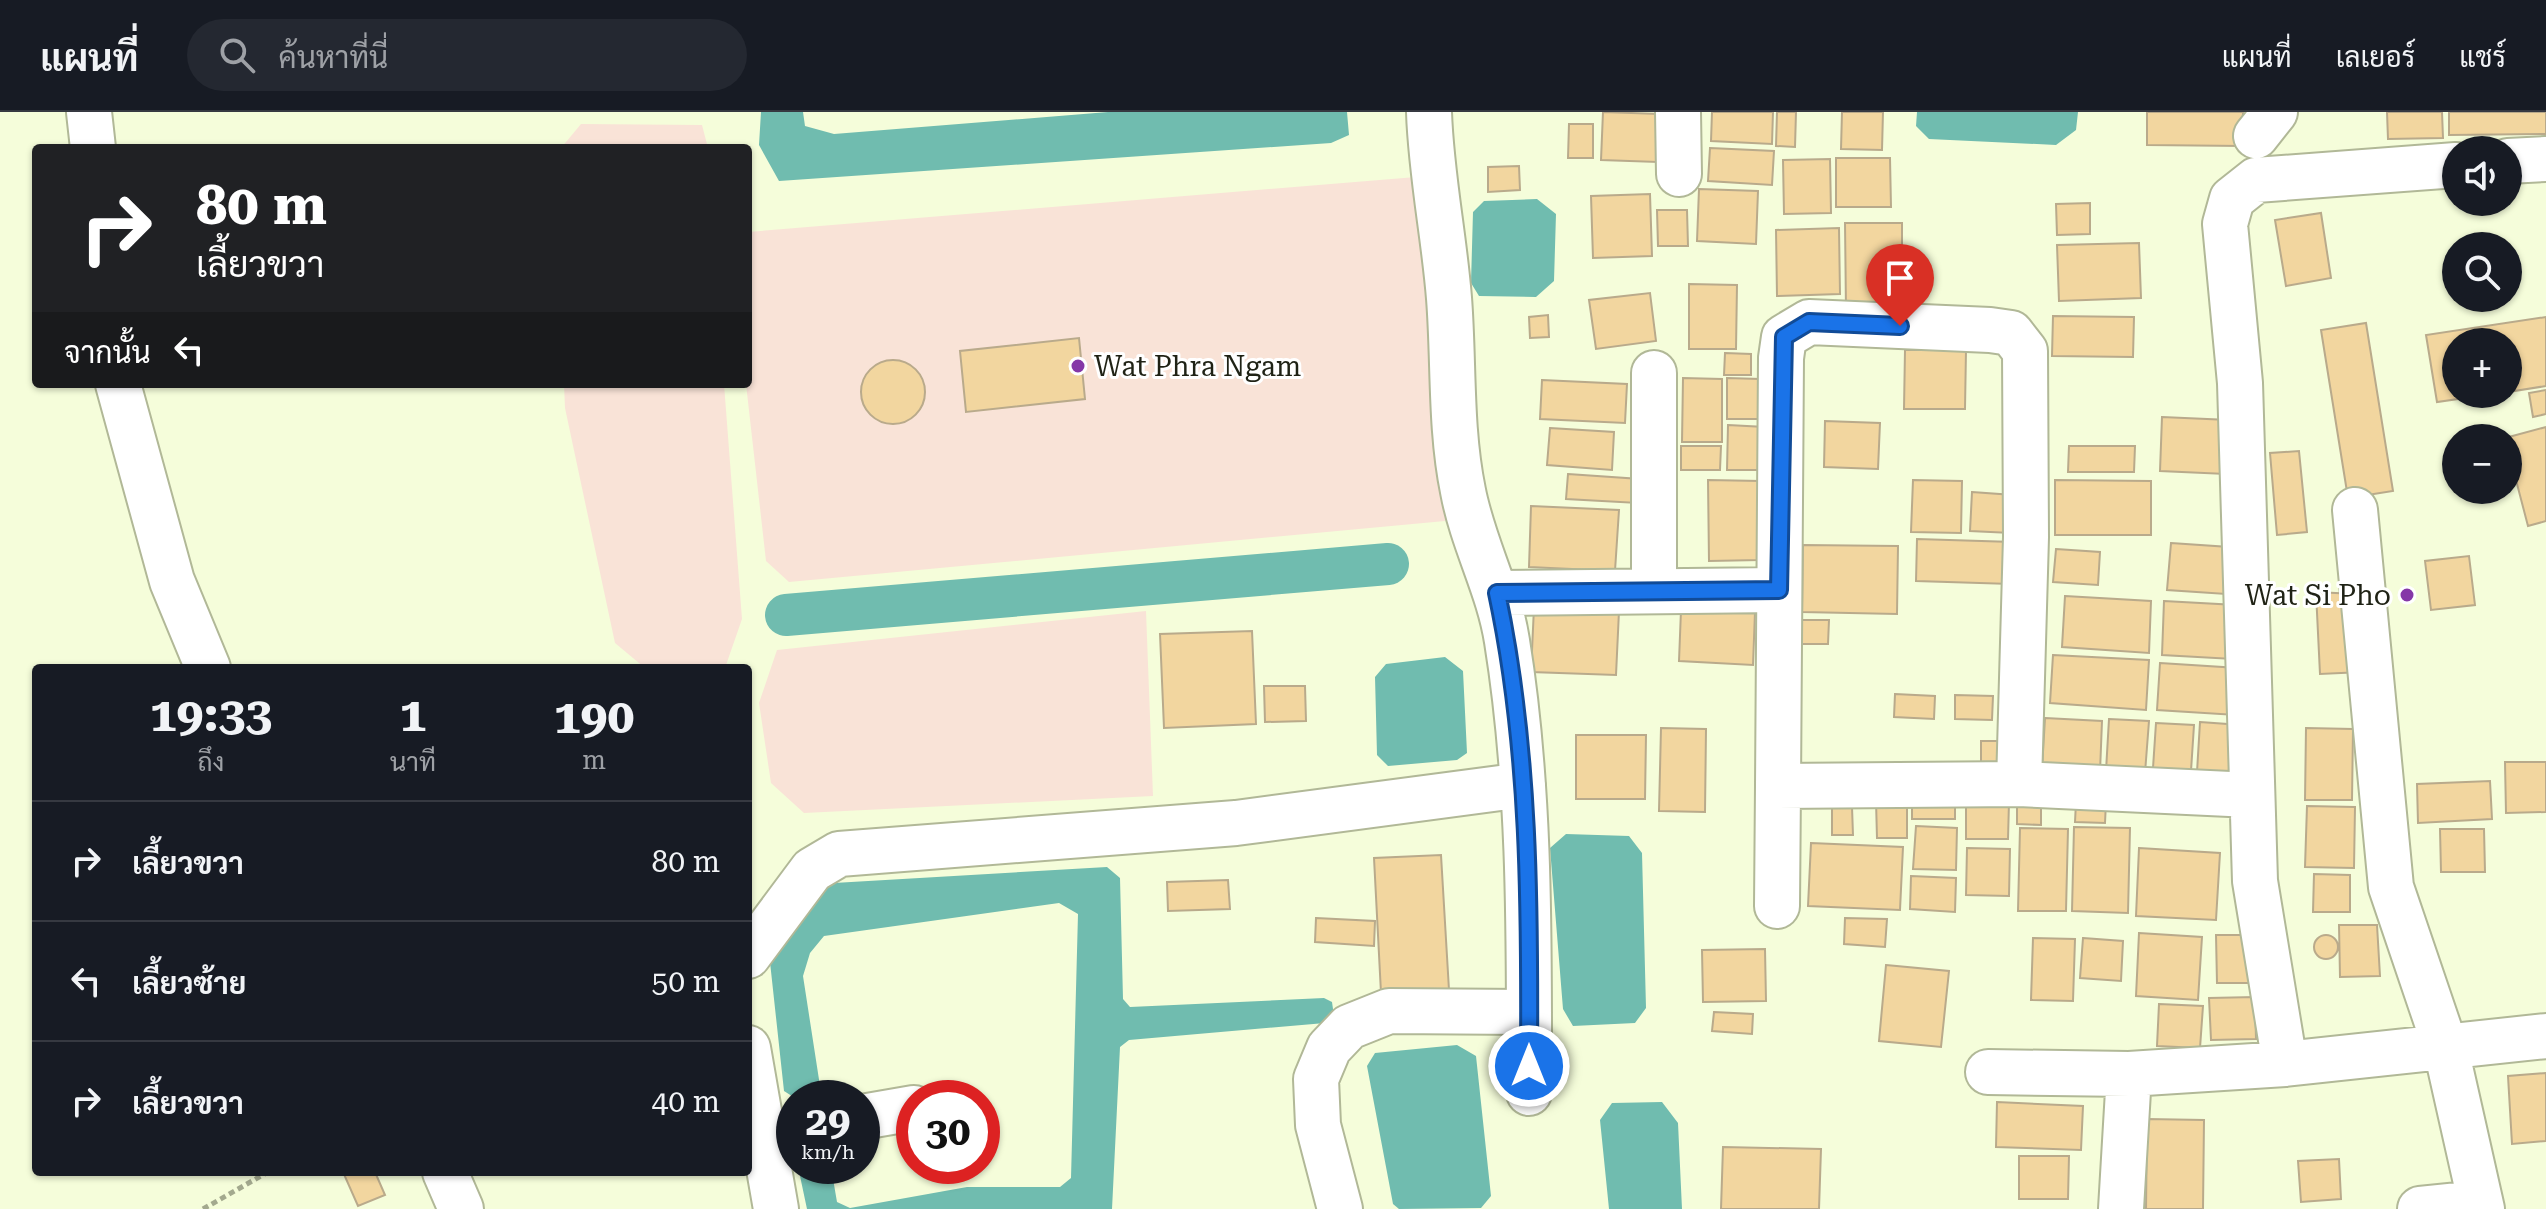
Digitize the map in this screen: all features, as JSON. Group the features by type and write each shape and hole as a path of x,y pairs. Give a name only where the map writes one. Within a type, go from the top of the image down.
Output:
{"street":[{"path":"89,112 93,144"},
{"path":"1429,112 1430,164 1449,297 1462,489 1481,563 1497,593 1507,640 1523,785 1529,905 1529,1093"},
{"path":"1678,112 1679,174"},
{"path":"2522,160 2546,159"},
{"path":"2285,1064 2255,881 2240,383 2225,224 2232,199 2256,180 2442,166"},
{"path":"1777,906 1784,337 1809,322 2011,333 2025,351 2026,537 2019,784"},
{"path":"1654,373 1654,591"},
{"path":"119,388 172,581 206,664"},
{"path":"2355,510 2391,887 2446,1049 2480,1206 2420,1209"},
{"path":"1497,593 1779,590"},
{"path":"1778,786 2019,784 2251,795"},
{"path":"752,951 812,870 839,854 1236,823 1523,785"},
{"path":"1340,1209 1318,1125 1316,1079 1329,1048 1349,1027 1389,1011 1529,1012"},
{"path":"1988,1072 2129,1074 2285,1064 2546,1036"},
{"path":"752,1059 776,1123"},
{"path":"2121,1209 2129,1074"},
{"path":"447,1176 461,1209"},
{"path":"776,1209 777,1184"}],"path":[{"path":"203,1209 261,1176"}],"shaded area":[{"path":"581,124 702,125 707,144 564,144"},
{"path":"1416,177 1448,358 1445,521 789,582 766,561 746,388 752,388 752,232"},
{"path":"564,388 724,388 742,619 726,664 640,664 615,643 565,408"},
{"path":"1146,611 1153,796 804,813 771,783 759,703 777,650"}],"water":[{"path":"761,112 803,112 805,126 834,134 1108,112 1347,112 1349,135 1331,143 779,181 759,145"},
{"path":"1917,112 2078,112 2076,130 2056,145 1929,139 1916,126"},
{"path":"1537,199 1556,214 1554,281 1536,297 1479,296 1471,283 1473,212 1484,201"},
{"path":"1445,657 1463,671 1467,753 1457,760 1388,766 1377,755 1375,677 1386,664"},
{"path":"1566,834 1629,836 1642,853 1646,1008 1635,1023 1573,1026 1563,1009 1550,848"},
{"path":"1107,867 1120,878 1123,999 1130,1007 1324,998 1332,1002 1334,1016 1325,1023 1129,1040 1120,1047 1112,1209 807,1209 802,1184 834,1184 837,1202 850,1208 967,1187 1060,1187 1071,1178 1078,914 1059,903 824,936 810,953 803,976 819,1080 783,1080 770,962 813,894 834,883"},
{"path":"1457,1045 1476,1056 1491,1196 1481,1208 1399,1209 1393,1204 1367,1066 1375,1053"},
{"path":"1662,1102 1678,1123 1682,1209 1609,1209 1600,1120 1612,1103"}],"building":[{"path":"1603,112 1660,114 1658,162 1601,160"},
{"path":"1712,112 1773,112 1772,144 1711,141"},
{"path":"1777,112 1796,112 1795,147 1776,146"},
{"path":"1842,112 1883,112 1882,150 1841,149"},
{"path":"2147,112 2243,112 2242,146 2147,145"},
{"path":"2387,112 2442,112 2442,138 2388,139"},
{"path":"2449,112 2546,112 2546,134 2449,135"},
{"path":"1569,124 1593,124 1593,158 1568,158"},
{"path":"1710,148 1774,151 1772,185 1708,181"},
{"path":"1836,158 1890,158 1891,207 1836,207"},
{"path":"1830,159 1831,213 1784,214 1783,160"},
{"path":"1519,166 1520,190 1488,192 1488,167"},
{"path":"1699,189 1758,191 1756,244 1697,241"},
{"path":"1650,194 1652,256 1593,258 1591,196"},
{"path":"2090,203 2090,234 2057,235 2056,204"},
{"path":"1657,210 1687,210 1688,246 1658,246"},
{"path":"2321,213 2331,278 2286,286 2275,220"},
{"path":"1845,223 1902,223 1902,310 1846,310"},
{"path":"1839,228 1840,294 1777,296 1776,230"},
{"path":"2139,243 2141,298 2059,301 2057,245"},
{"path":"1689,284 1737,285 1736,349 1689,349"},
{"path":"1650,293 1656,341 1596,349 1589,300"},
{"path":"1548,315 1549,337 1530,338 1529,317"},
{"path":"2053,316 2134,317 2133,357 2052,356"},
{"path":"2546,317 2546,386 2522,390 2522,328 2473,328"},
{"path":"2366,323 2393,491 2348,498 2321,330"},
{"path":"2442,333 2442,401 2437,402 2426,335"},
{"path":"1079,338 1085,399 966,412 960,351"},
{"path":"1905,350 1966,350 1965,409 1904,409"},
{"path":"1725,353 1751,354 1751,375 1724,375"},
{"path":"893,360 911,366 919,374 925,392 919,410 911,418 893,424 875,418 867,410 861,392 867,374 875,366"},
{"path":"1683,378 1722,379 1722,442 1682,442"},
{"path":"1727,378 1760,379 1760,419 1727,419"},
{"path":"1542,380 1627,384 1625,423 1540,419"},
{"path":"2546,390 2546,414 2533,417 2529,393"},
{"path":"2162,417 2229,420 2226,474 2160,471"},
{"path":"1825,421 1880,423 1878,469 1824,467"},
{"path":"1728,425 1765,427 1764,470 1727,470"},
{"path":"2546,427 2546,521 2528,526 2522,503 2522,433"},
{"path":"1550,428 1614,432 1612,470 1547,465"},
{"path":"1681,446 1721,446 1720,470 1681,470"},
{"path":"2069,446 2135,446 2134,472 2068,472"},
{"path":"2299,451 2307,532 2277,535 2270,453"},
{"path":"1568,474 1640,479 1638,503 1566,499"},
{"path":"1708,480 1760,481 1760,560 1709,561"},
{"path":"1913,480 1962,481 1961,533 1911,532"},
{"path":"2055,480 2151,481 2151,535 2055,535"},
{"path":"1972,492 2013,495 2011,533 1970,531"},
{"path":"1531,506 1619,510 1615,571 1529,567"},
{"path":"1917,539 2013,542 2011,584 1916,581"},
{"path":"2171,543 2229,547 2226,594 2167,590"},
{"path":"1803,545 1898,546 1897,614 1802,612"},
{"path":"2056,549 2100,552 2098,585 2053,582"},
{"path":"2469,556 2475,605 2431,610 2425,561"},
{"path":"2316,592 2355,594 2362,672 2320,674"},
{"path":"2065,596 2151,601 2149,653 2062,647"},
{"path":"2164,601 2236,605 2233,659 2162,655"},
{"path":"1534,607 1619,611 1616,675 1531,672"},
{"path":"1681,610 1755,612 1753,665 1679,661"},
{"path":"1800,620 1829,620 1828,644 1800,644"},
{"path":"1252,631 1256,724 1164,728 1160,634"},
{"path":"2053,655 2149,660 2146,710 2050,703"},
{"path":"2160,663 2238,668 2236,715 2157,710"},
{"path":"1264,686 1305,686 1306,721 1265,722"},
{"path":"1895,694 1935,696 1934,719 1894,717"},
{"path":"1955,695 1993,696 1992,720 1955,719"},
{"path":"2045,718 2102,721 2100,772 2042,769"},
{"path":"2109,719 2149,721 2145,773 2106,771"},
{"path":"2200,722 2241,725 2237,775 2197,772"},
{"path":"2156,723 2194,725 2191,771 2153,768"},
{"path":"1661,728 1706,729 1705,812 1659,811"},
{"path":"2306,728 2353,729 2352,800 2305,800"},
{"path":"1576,735 1646,735 1645,799 1576,799"},
{"path":"1981,741 2007,741 2007,766 1981,766"},
{"path":"2505,762 2546,762 2546,812 2506,813"},
{"path":"2490,781 2492,819 2418,823 2417,784"},
{"path":"1955,794 1955,819 1912,819 1912,795"},
{"path":"1876,801 1907,801 1907,838 1877,838"},
{"path":"1966,802 2009,802 2008,839 1966,839"},
{"path":"2076,802 2106,802 2105,823 2075,822"},
{"path":"2017,804 2041,805 2041,825 2017,824"},
{"path":"2307,806 2355,807 2354,868 2305,867"},
{"path":"1832,807 1852,807 1853,835 1832,835"},
{"path":"1916,826 1957,828 1956,870 1913,869"},
{"path":"2074,827 2130,828 2128,913 2072,911"},
{"path":"2020,828 2068,829 2066,911 2018,911"},
{"path":"2440,829 2484,829 2485,872 2441,872"},
{"path":"1811,843 1903,847 1900,910 1808,906"},
{"path":"1967,848 2010,849 2009,896 1966,895"},
{"path":"2139,848 2220,853 2216,920 2136,916"},
{"path":"1441,855 1449,990 1381,993 1374,858"},
{"path":"2314,874 2350,875 2350,912 2313,912"},
{"path":"1911,876 1956,878 1955,912 1910,909"},
{"path":"1228,880 1230,909 1168,911 1167,882"},
{"path":"1316,918 1375,921 1374,946 1315,942"},
{"path":"1845,918 1887,919 1885,947 1844,944"},
{"path":"2339,925 2377,925 2380,976 2340,977"},
{"path":"2139,933 2202,937 2198,1000 2136,996"},
{"path":"2216,935 2254,935 2254,983 2217,983"},
{"path":"2326,935 2334,939 2338,947 2334,955 2326,959 2318,955 2314,947 2318,939"},
{"path":"2033,938 2075,939 2073,1001 2031,1000"},
{"path":"2083,938 2123,941 2121,981 2080,978"},
{"path":"1765,949 1766,1001 1703,1002 1702,950"},
{"path":"1886,965 1949,971 1941,1047 1879,1041"},
{"path":"2255,997 2256,1039 2211,1040 2209,998"},
{"path":"2159,1004 2203,1006 2200,1048 2157,1046"},
{"path":"1714,1012 1753,1014 1752,1034 1712,1031"},
{"path":"2546,1073 2546,1141 2512,1144 2508,1076"},
{"path":"1997,1102 2083,1106 2081,1150 1996,1147"},
{"path":"2147,1119 2204,1120 2203,1209 2146,1209"},
{"path":"1723,1147 1821,1149 1819,1209 1721,1209"},
{"path":"2019,1156 2069,1156 2068,1199 2019,1199"},
{"path":"2339,1159 2341,1199 2301,1202 2298,1161"},
{"path":"345,1176 377,1176 385,1195 358,1206"}],"waterway":[{"path":"786,615 1388,564"}],"place":[{"name":"Wat Phra Ngam","path":"1078,366"},
{"name":"Wat Si Pho","path":"2407,595"}],"route":[{"path":"1529,1066 1529,905 1523,785 1507,640 1497,593 1779,590 1781,358 1784,337 1809,322 1900,326"}]}
